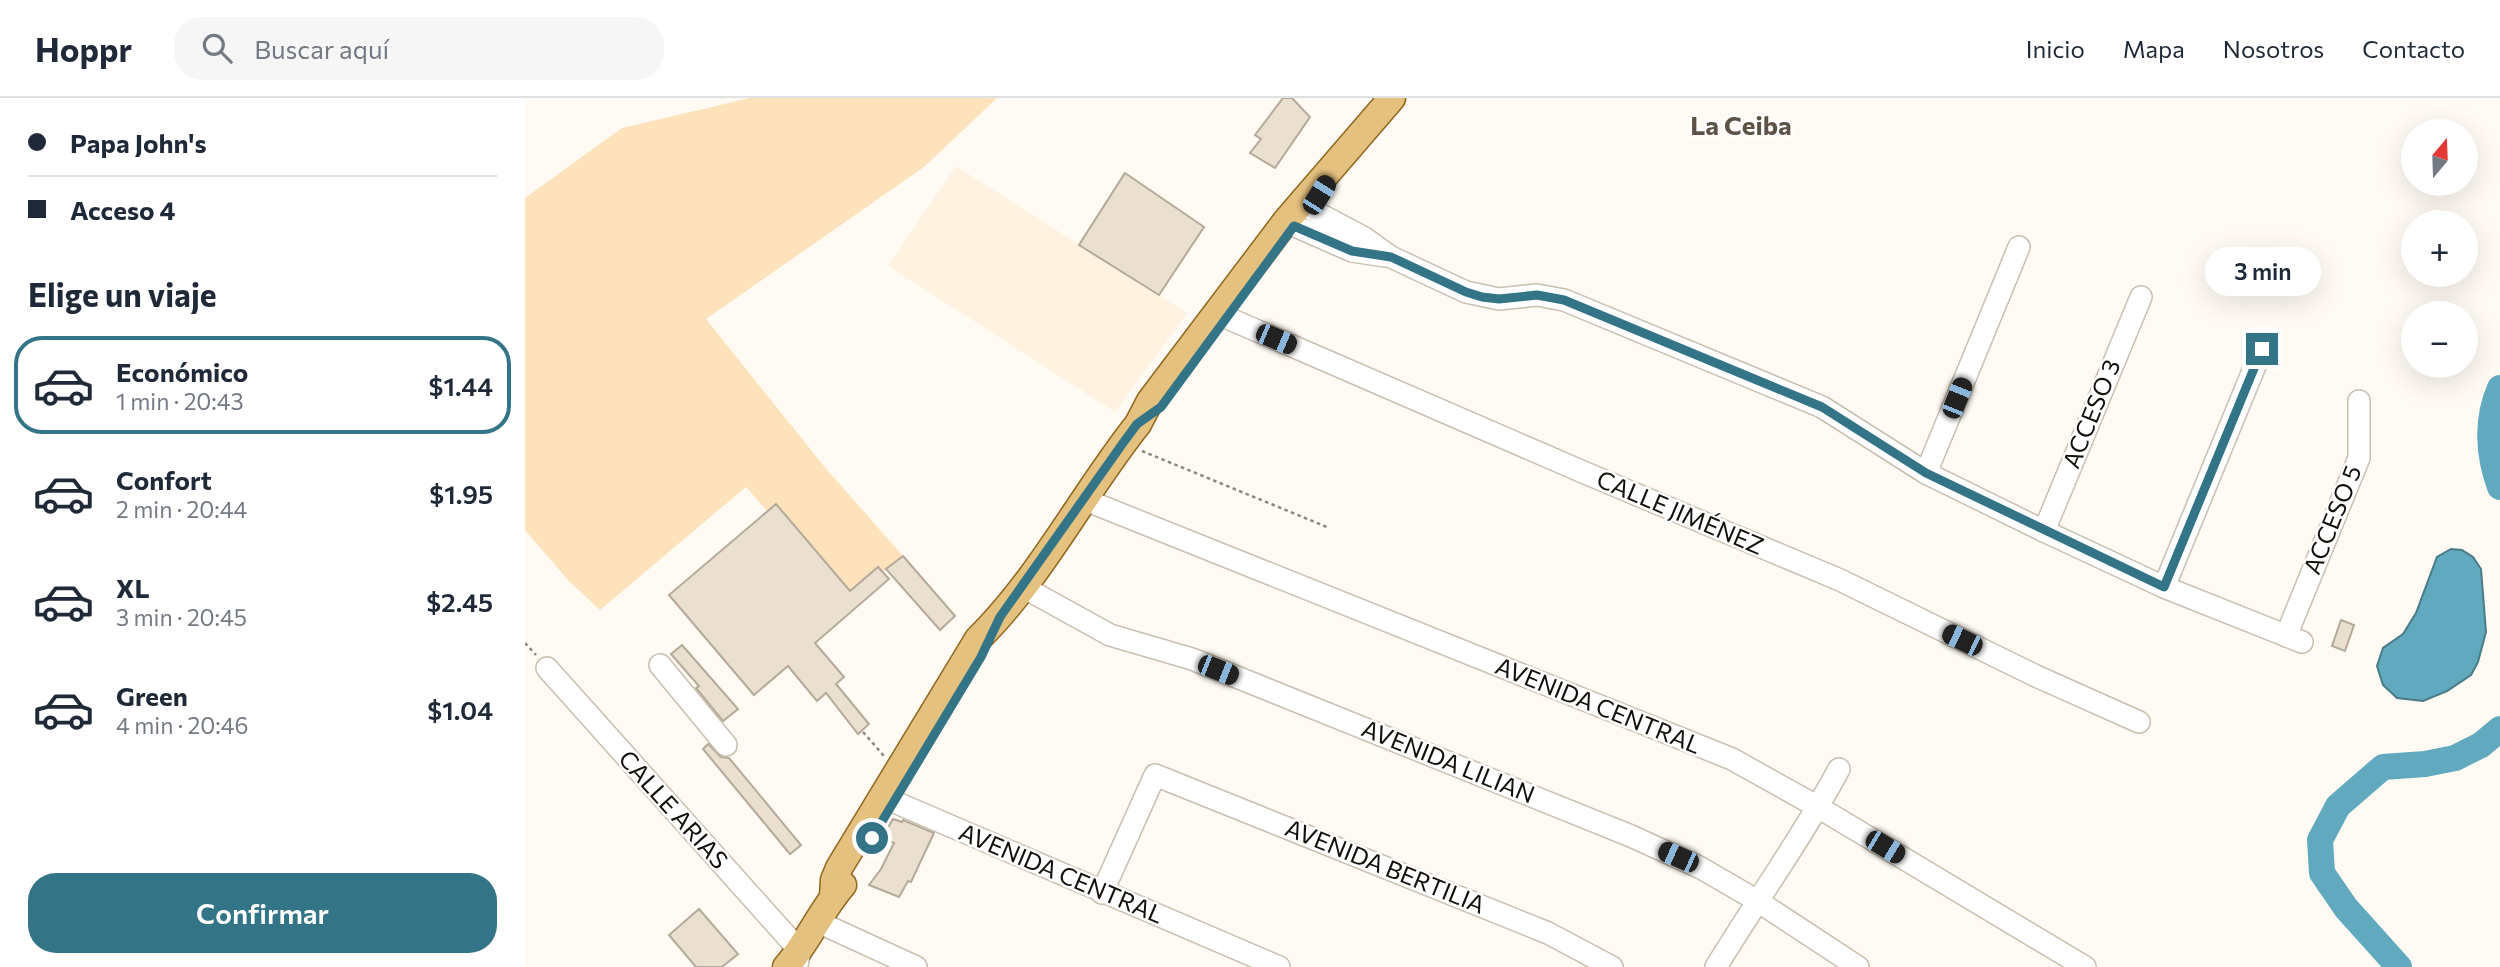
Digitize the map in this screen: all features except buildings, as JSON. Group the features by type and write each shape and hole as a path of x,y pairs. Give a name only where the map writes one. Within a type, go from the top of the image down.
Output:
{"main road":[{"path":"794,962 833,897 850,877 888,799 981,657 1000,617 1130,433 1161,407 1286,221 1392,98"},
{"path":"1221,315 1301,217 1343,157"}],"street":[{"path":"1301,217 1352,251 1391,257 1482,297 1499,299 1537,295 1564,300 1822,407 1926,473 2164,587 2262,349"},
{"path":"1926,473 2018,247"},
{"name":"ACCESO 3","path":"2045,531 2141,296"},
{"name":"CALLE JIMÉNEZ","path":"1221,315 1840,580 2036,676 2139,722"},
{"name":"ACCESO 5","path":"2164,587 2294,639 2359,458 2359,401"},
{"name":"AVENIDA CENTRAL","path":"1083,499 1732,759 1818,807 2085,967"},
{"name":"AVENIDA LILIAN","path":"1023,587 1110,635 1192,659 1631,836 1701,867 1858,967"},
{"path":"660,665 726,745"},
{"name":"CALLE ARIAS","path":"547,668 794,962"},
{"path":"1716,967 1756,900 1818,807 1839,769"},
{"name":"AVENIDA BERTILIA","path":"1102,892 1154,775 1548,933 1605,965"},
{"name":"AVENIDA CENTRAL","path":"888,799 1279,967"},
{"path":"818,922 916,967"}],"path":[{"path":"1130,433 1327,527"},
{"path":"863,732 885,757"}],"shaded area":[{"path":"750,98 997,98 924,167 706,319 823,465 903,556 883,572 878,567 843,598 746,487 600,610 568,580 525,530 525,198 622,128"},
{"path":"956,166 1187,313 1115,412 888,266"}],"water":[{"path":"2451,549 2462,550 2473,557 2481,569 2486,632 2478,662 2471,675 2447,691 2423,701 2397,698 2383,685 2377,666 2383,648 2403,634 2416,613 2437,557"}],"waterway":[{"path":"2500,388 2492,412 2490,437 2500,487"},
{"path":"2399,967 2346,908 2322,873 2320,840 2338,806 2383,767 2425,764 2455,758 2481,745 2500,729"}],"district":[{"name":"La Ceiba","path":"1741,126"}],"route":[{"path":"872,838 981,657 1000,617 1137,424 1161,407 1294,226 1352,251 1391,257 1482,297 1499,299 1537,295 1564,300 1822,407 1926,473 2164,587 2262,349"}]}
